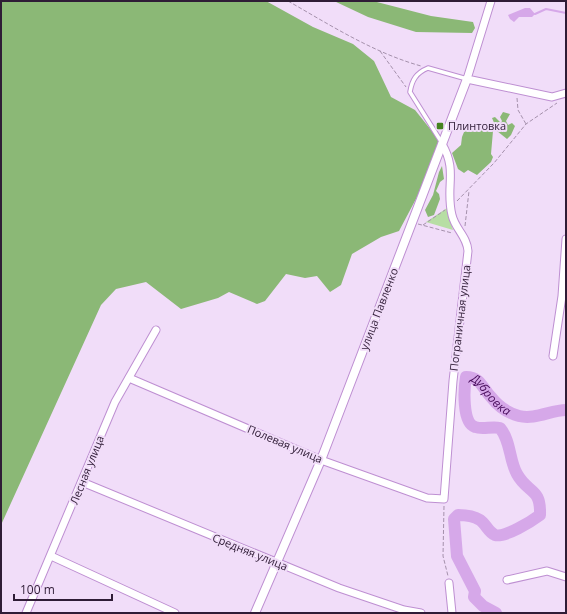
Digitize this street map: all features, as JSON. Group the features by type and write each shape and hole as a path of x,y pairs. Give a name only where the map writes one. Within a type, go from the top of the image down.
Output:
{"street":[{"name":"улица Павленко","path":"254,613 277,564 321,460 467,79 491,1"},
{"path":"467,79 552,97 565,93"},
{"name":"Пограничная улица","path":"442,144 449,156 451,165 449,190 450,207 456,228 464,237 468,251 453,381 444,499"},
{"path":"553,356 562,296 566,239"},
{"name":"Лесная улица","path":"26,613 115,402 156,330"},
{"name":"Полевая улица","path":"129,378 321,460 427,498 444,499"},
{"name":"Средняя улица","path":"82,482 277,564 339,588 404,610 421,613"},
{"path":"51,556 175,613"},
{"path":"507,580 547,571 566,577"},
{"path":"449,583 452,613"}],"lane":[{"path":"442,144 410,92 414,78 420,71 428,68 467,79"}],"path":[{"path":"288,1 379,50 402,60 428,68"},
{"path":"379,50 410,92"},
{"path":"517,89 518,110 526,124"},
{"path":"423,225 450,207 469,190 526,124 560,101 565,93"},
{"path":"412,222 464,237 469,190"},
{"path":"444,499 443,556 449,583"}],"green space":[{"path":"1,1 266,1 313,27 353,44 374,61 391,97 415,110 435,135 440,145 417,197 399,231 381,237 352,254 341,285 330,292 317,276 305,278 286,274 265,301 257,304 229,292 218,298 181,309 146,282 116,289 101,305 1,525"},
{"path":"334,1 373,1 431,16 473,22 475,28 472,33 416,32 368,17"},
{"path":"503,112 510,114 506,121 508,125 512,123 515,126 511,135 507,139 497,131 493,131 491,154 493,157 491,162 477,175 468,170 464,173 458,169 452,153 461,145 462,137 468,122 481,126 483,123 493,128 495,125 492,118 495,117 501,123 502,121 500,117"},
{"path":"442,166 444,179 440,182 436,191 439,194 440,199 434,215 428,217 425,210 433,195"},
{"path":"447,208 453,230 426,222"}],"shaded area":[{"path":"525,8 530,8 535,14 532,17 519,17 514,22 510,19 508,15"}],"waterway":[{"path":"535,14 546,9 566,13"},
{"name":"Дубровка","path":"496,613 483,606 474,597 475,591 457,556 454,519 458,515 475,518 480,520 493,534 499,535 518,528 540,515 540,506 536,495 525,485 514,469 504,433 500,428 475,427 468,419 465,405 466,377 471,377 478,381 497,403 515,415 531,417 566,410"}],"place":[{"name":"Плинтовка","path":"440,126"}]}
